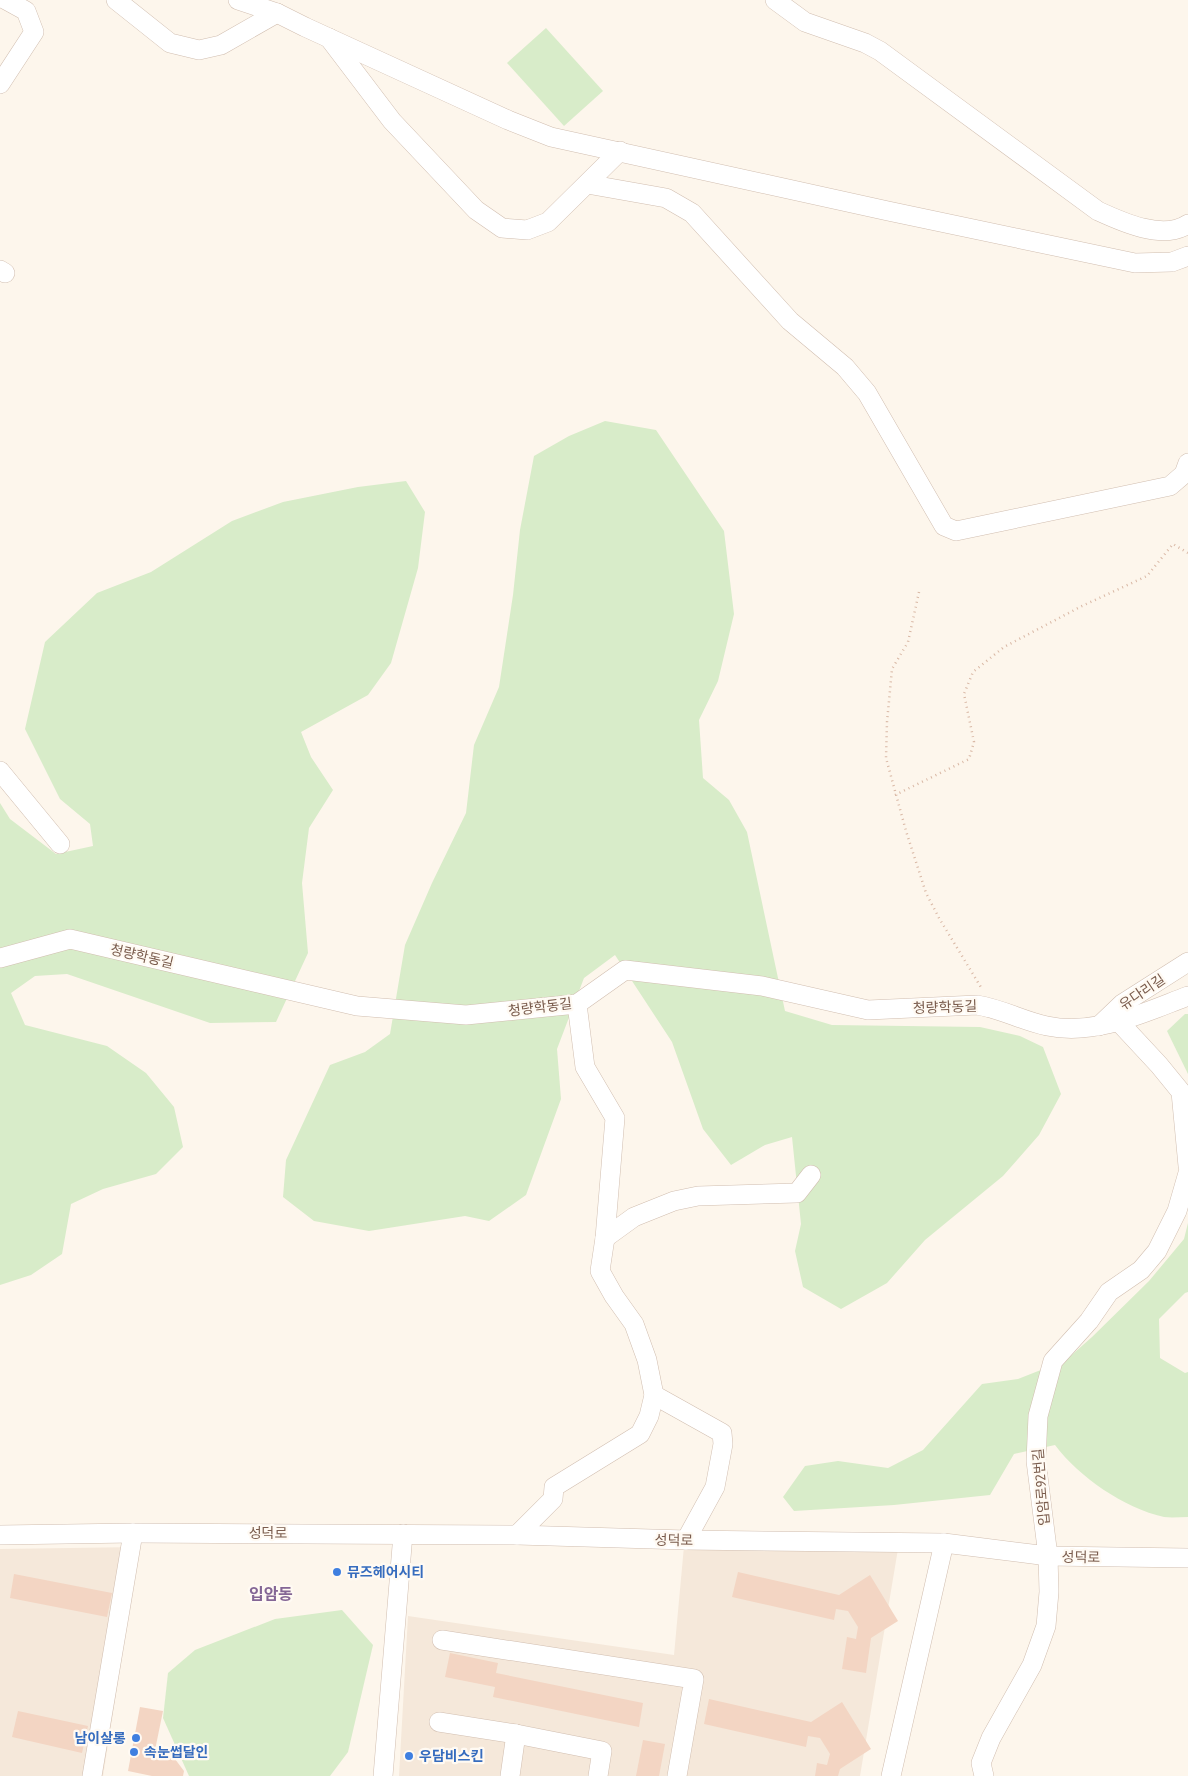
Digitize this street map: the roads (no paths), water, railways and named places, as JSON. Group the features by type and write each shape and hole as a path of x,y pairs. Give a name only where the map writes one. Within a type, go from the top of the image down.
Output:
{"street":[{"path":"0,84 34,32 26,11 6,0"},
{"path":"116,0 170,43 199,50 221,45 277,13"},
{"path":"238,0 277,13 508,120 551,136 888,211 1135,263 1172,262 1188,256"},
{"path":"775,0 805,22 865,43 880,51 1098,211 1118,220 1147,229 1175,230 1188,224"},
{"path":"328,37 392,122 476,210 502,228 527,230 548,222 620,151"},
{"path":"587,184 666,198 692,214 790,321 844,366 867,393 944,526 956,531 1170,486 1184,474 1188,463"},
{"path":"0,771 60,844"},
{"name":"청량학동길","path":"0,958 70,939 357,1006 466,1015 577,1004 625,970 762,986 868,1010 978,1005 991,1007 1019,1019 1049,1026 1073,1028 1119,1022 1188,996"},
{"name":"유다리길","path":"1099,1026 1122,1004 1188,962"},
{"path":"516,1535 553,1499 554,1487 640,1434 649,1416 654,1395 648,1360 634,1324 614,1296 600,1270 606,1238 615,1118 585,1067 577,1004"},
{"path":"1119,1022 1181,1092 1188,1166"},
{"name":"입암로92번길","path":"984,1776 981,1763 991,1738 1032,1665 1046,1626 1049,1592 1048,1556 1036,1461 1038,1416 1053,1361 1088,1322 1109,1292 1141,1270 1157,1251 1178,1211 1188,1173"},
{"path":"606,1238 634,1217 674,1201 698,1196 797,1193 811,1175"},
{"path":"654,1395 722,1434 723,1444 715,1487 686,1540"},
{"path":"92,1776 133,1533"},
{"name":"성덕로","path":"0,1535 133,1533 404,1534 944,1543 1048,1556 1188,1558"},
{"path":"383,1776 404,1534"},
{"path":"892,1776 944,1543"},
{"path":"442,1640 694,1679 677,1776"},
{"path":"439,1722 516,1734 602,1751 598,1776"},
{"path":"510,1776 516,1734"}],"place":[{"name":"뮤즈헤어시티","path":"337,1572"},
{"name":"남이살롱","path":"136,1738"},
{"name":"속눈썹달인","path":"134,1752"},
{"name":"우담비스킨","path":"409,1756"}],"district":[{"name":"입암동","path":"271,1594"}]}
